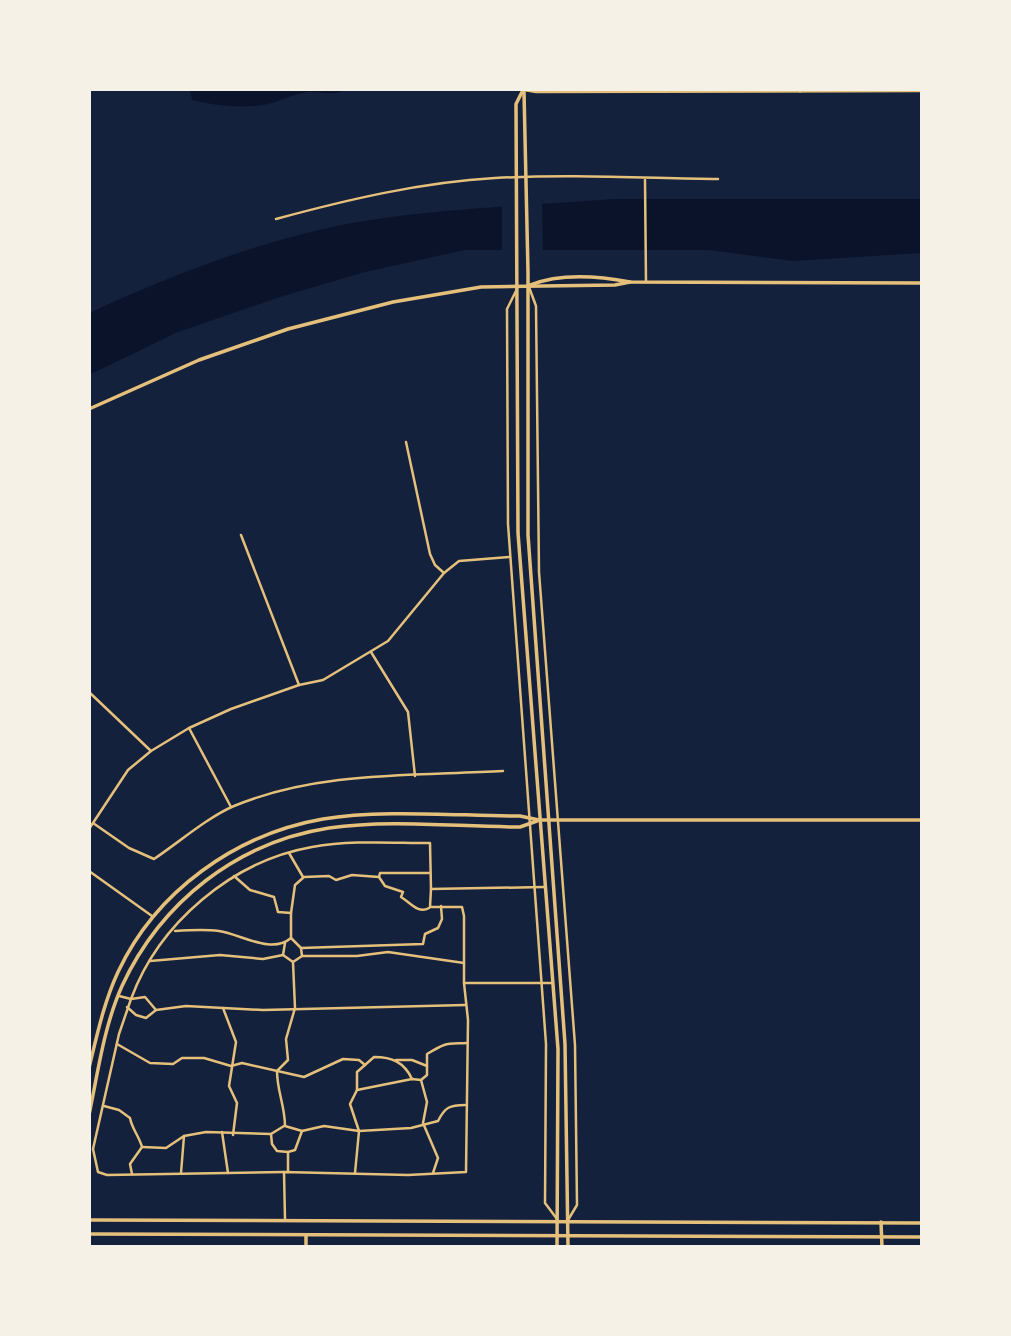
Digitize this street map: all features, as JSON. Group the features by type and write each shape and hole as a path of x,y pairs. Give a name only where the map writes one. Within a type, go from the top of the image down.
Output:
{"street":[{"path":"522,90 922,91"},
{"path":"522,90 516,104 518,533 558,1049 557,1247"},
{"path":"522,90 527,177 528,535 565,1044 568,1247"},
{"path":"276,219 316,208 444,183 527,177 718,179"},
{"path":"645,179 646,282"},
{"path":"528,285 544,279 592,277 631,282 922,283"},
{"path":"89,410 198,360 288,329 393,302 481,287 615,285 631,282"},
{"path":"528,285 536,306 538,572 575,1045 577,1205 568,1220"},
{"path":"518,286 507,309 509,557 548,1095 545,1202 557,1220"},
{"path":"406,442 430,554 435,565 444,573"},
{"path":"241,535 299,685"},
{"path":"89,829 128,771 151,751 189,728 231,709 299,685 323,680 371,652 388,640 444,573 459,561 509,557"},
{"path":"371,652 408,712 415,776"},
{"path":"89,692 151,751"},
{"path":"189,728 231,807"},
{"path":"93,823 129,848 153,859 231,807 276,791 334,780 503,772"},
{"path":"89,1068 104,1009 117,974 133,945 154,918 176,892 214,862 249,841 294,825 349,816 539,820 922,820"},
{"path":"89,1115 105,1039 118,996 144,945 184,898 216,872 262,847 319,830 352,826 520,827 539,820"},
{"path":"379,877 385,886 403,892 401,897 421,910 440,906 462,907 467,1043 466,1172 107,1175 98,1172 93,1149 127,1007 149,961 172,930 195,906 234,876 289,853 354,841 430,843 430,907"},
{"path":"289,853 303,877"},
{"path":"89,871 154,918"},
{"path":"379,877 380,873 401,871 430,873"},
{"path":"302,956 301,948 291,937 295,885 303,877 329,876 336,880 352,875 379,877"},
{"path":"234,876 250,890 274,897 278,912 291,913"},
{"path":"431,889 544,887"},
{"path":"301,948 424,944 425,934 438,928 442,919 440,906"},
{"path":"172,930 221,931 249,941 274,945 285,943"},
{"path":"282,955 285,943 291,937"},
{"path":"293,962 302,956 357,956 387,952 464,963"},
{"path":"149,961 220,955 263,958 282,955 293,962"},
{"path":"276,1071 288,1060 286,1039 295,1008 293,962"},
{"path":"464,983 552,983"},
{"path":"118,996 131,999 145,997 156,1010"},
{"path":"127,1007 136,1015 146,1018 156,1010 186,1006 295,1008 465,1005"},
{"path":"223,1008 236,1042 229,1086 237,1103 233,1135"},
{"path":"357,1090 412,1079 421,1080 427,1075 427,1054 451,1041 467,1043"},
{"path":"117,1044 150,1063 173,1064 182,1058 204,1058 231,1066 242,1063 304,1077 343,1059 359,1060 365,1065"},
{"path":"355,1172 359,1131 349,1104 357,1090 357,1072 374,1057 412,1060 427,1066"},
{"path":"396,1060 408,1070 412,1079"},
{"path":"276,1071 277,1089 285,1111 285,1126"},
{"path":"421,1080 427,1102 423,1122 439,1158 432,1173"},
{"path":"142,1147 166,1148 184,1136 222,1132 233,1135 271,1134 285,1126 302,1131 324,1126 359,1131 411,1128 423,1122 438,1121 444,1109 452,1105 466,1105"},
{"path":"104,1106 130,1118 142,1147"},
{"path":"271,1134 277,1151 288,1152 295,1150 302,1131"},
{"path":"222,1132 228,1173"},
{"path":"181,1173 184,1136"},
{"path":"132,1174 130,1164 142,1147"},
{"path":"285,1220 288,1152"},
{"path":"89,1220 922,1223"},
{"path":"881,1222 881,1247"},
{"path":"89,1234 922,1237"},
{"path":"306,1234 306,1247"}],"water":[{"path":"346,89 333,93 304,93 259,106 240,107 192,100 190,90"},
{"path":"612,199 922,199 922,253 793,261 708,250 465,250 365,272 280,297 178,332 89,375 89,313 183,273 247,250 313,231 379,219 445,211"}],"pier":[{"path":"542,201 543,255 502,255 502,204"}]}
